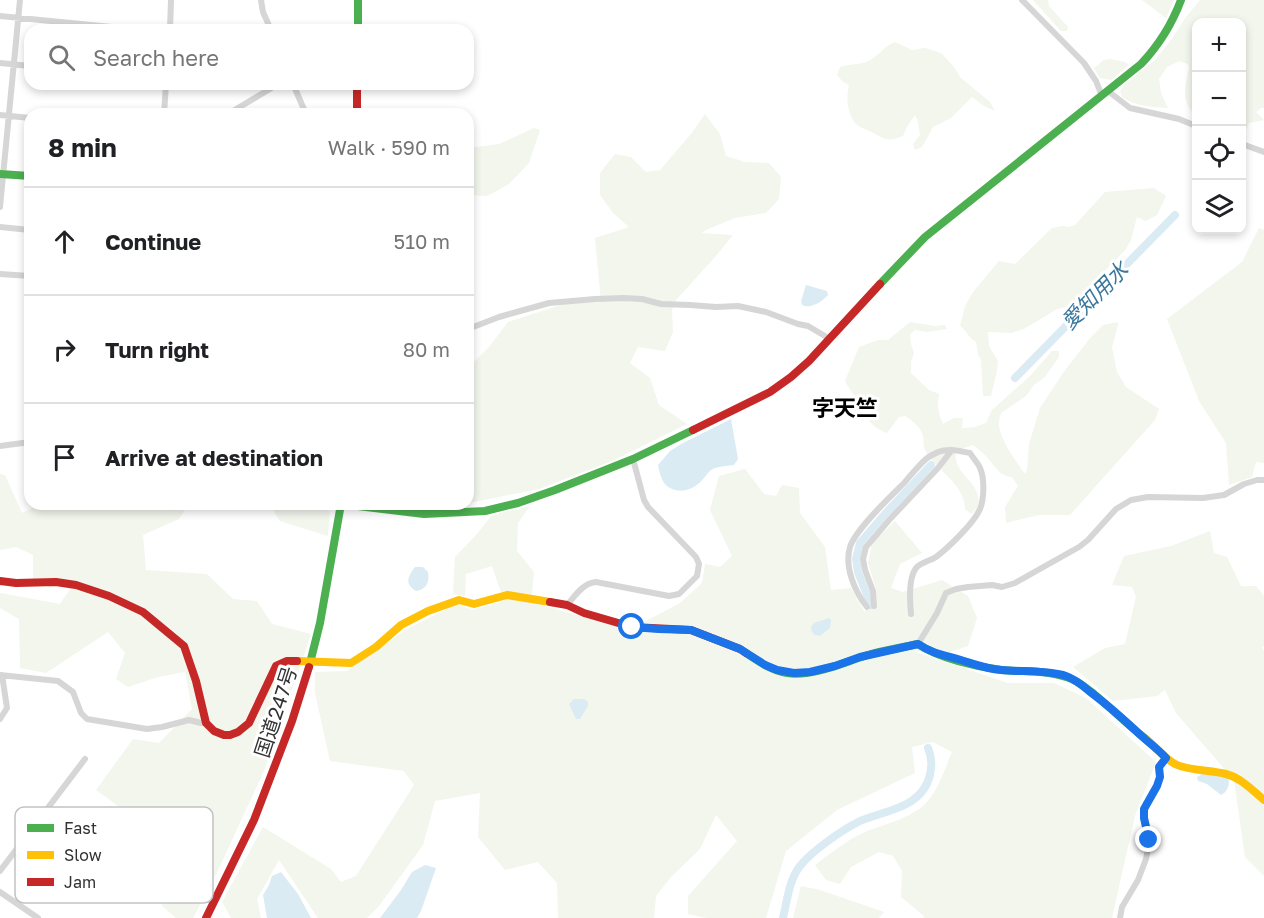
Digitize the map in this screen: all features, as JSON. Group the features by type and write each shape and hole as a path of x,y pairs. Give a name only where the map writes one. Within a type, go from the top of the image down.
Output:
{"main road":[{"path":"358,0 358,24"},
{"path":"391,510 424,514 454,513 485,510 518,503 633,459 770,392 809,361 926,237 1105,93 1154,50 1173,22 1181,0"},
{"path":"357,90 357,108"},
{"path":"2,174 24,176"},
{"name":"国道247号","path":"206,918 254,820 277,764 301,694 320,623 340,510"},
{"path":"0,581 56,582 76,585 109,596 143,612 184,646 206,723 214,731 224,735 231,735 244,729 276,666 287,661 351,663 376,647 401,625 428,611 459,600 474,604 507,595 567,605 584,613 632,627 691,630 740,649 765,665 786,673 810,672 860,657 918,644 939,656 958,659 978,666 1065,676 1077,681 1115,711 1166,758 1177,765 1211,770 1240,780 1264,800"}],"street":[{"path":"0,207 20,0"},
{"path":"170,24 171,0"},
{"path":"261,0 269,24"},
{"path":"1022,0 1084,63 1105,93 1130,108 1192,124"},
{"path":"0,16 80,24"},
{"path":"0,63 24,65"},
{"path":"164,108 166,90"},
{"path":"238,108 268,90"},
{"path":"296,90 303,108"},
{"path":"0,115 24,117"},
{"path":"1246,145 1264,152"},
{"path":"0,227 24,229"},
{"path":"0,274 24,276"},
{"path":"474,327 549,303 624,298 642,299 661,304 716,308 738,306 766,312 808,326 830,339"},
{"path":"0,446 24,443"},
{"path":"911,614 910,593 916,569 923,562 934,558 946,549 980,510 983,485 980,468 970,453 953,449 927,458 879,509 853,540 850,549 848,559 850,574 861,599 871,607 873,591 863,559 866,547 953,449"},
{"path":"567,605 590,582 669,596 680,594 697,576 699,564 696,557 644,500 633,459"},
{"path":"918,644 946,593 968,587 992,585 1002,587 1015,583 1079,547 1116,509 1131,500 1148,497 1203,498 1224,495 1244,483 1264,480"},
{"path":"0,719 7,708 1,675 58,681 73,692 81,713 87,719 147,729 162,728 189,720 206,723"},
{"path":"1120,918 1122,907 1138,880 1146,859 1149,842 1144,809 1157,786 1160,777 1159,767 1166,758"},
{"path":"49,807 85,759"},
{"path":"0,871 15,851"},
{"path":"0,892 15,902"},
{"path":"16,903 38,918"}],"shaded area":[{"path":"1033,0 1048,0 1049,6 1068,27 1067,31 1061,31"},
{"path":"1142,0 1174,0 1166,18"},
{"path":"1200,0 1264,0 1264,108 1256,112 1264,120 1249,123 1246,130 1246,18 1192,18 1192,112 1185,94 1188,64 1179,61 1167,67 1159,79 1161,93 1168,108 1138,104 1122,97 1120,91 1125,84 1154,61"},
{"path":"895,42 912,50 925,48 941,53 961,78 990,102 995,111 972,97 951,118 933,127 922,147 915,150 913,144 920,135 915,115 903,136 894,139 884,138 858,126 852,119 849,109 847,99 849,85 837,75 840,67 866,62"},
{"path":"1110,59 1129,65 1111,80 1100,78 1094,68 1104,60"},
{"path":"705,114 720,134 726,156 745,162 769,163 781,177 779,199 766,213 735,218 701,233 733,235 676,300 672,310 673,332 665,351 638,347 630,363 650,378 659,405 687,424 612,461 539,489 474,502 474,362 508,322 570,302 601,302 595,238 629,227 613,213 600,195 600,173 615,154 631,157 646,172 660,170"},
{"path":"534,128 540,130 529,163 509,184 487,196 474,195 474,147 499,144"},
{"path":"1154,188 1166,196 1157,215 1146,221 1137,217 1131,240 1126,249 1071,306 1057,309 1024,329 1011,333 988,332 989,346 998,361 991,396 983,396 981,360 976,342 960,326 965,306 973,292 999,261 1015,264 1052,228 1075,225 1105,192"},
{"path":"1259,228 1264,230 1264,463 1256,462 1252,477 1229,485 1226,443 1199,401 1167,319 1242,262"},
{"path":"806,285 827,291 828,295 816,304 802,305"},
{"path":"910,322 935,326 945,325 947,329 927,332 915,330 910,335 914,353 911,373 929,390 939,394 938,409 943,424 954,418 963,418 962,428 986,423 992,410 1030,376 1052,351 1059,351 1059,357 1045,377 1034,385 1026,396 1001,413 999,427 1003,440 1025,474 1029,444 1040,408 1063,373 1103,325 1118,322 1112,347 1117,372 1126,387 1159,409 1155,420 1070,515 1039,515 1006,523 1005,507 1018,486 1012,477 1000,472 973,445 957,450 958,466 978,494 977,507 971,514 965,509 961,493 956,486 928,455 924,448 922,433 917,425 905,416 899,417 887,433 876,427 869,420 845,381 859,347 878,340 888,340"},
{"path":"731,419 738,459 734,465 713,469 700,483 686,490 668,487 664,483 658,465 670,451"},
{"path":"745,469 764,494 776,496 782,485 799,488 800,513 825,547 831,590 851,588 864,611 877,607 876,589 868,563 872,543 895,521 922,553 900,564 891,588 903,592 942,580 968,596 977,618 968,646 944,654 913,651 1008,683 1054,683 1086,698 1156,762 1135,816 1112,918 923,918 924,916 901,897 902,871 893,856 879,852 851,867 840,884 826,880 815,865 858,835 914,813 931,797 952,752 933,742 912,747 915,773 837,810 786,851 766,918 706,918 688,914 688,896 737,841 716,815 700,849 671,877 656,896 654,918 558,918 557,883 538,862 505,870 478,837 480,793 435,801 423,845 379,906 367,918 318,918 279,860 257,899 261,918 231,918 222,902 263,827 331,869 341,882 356,876 414,785 404,771 330,761 315,693 315,672 347,671 405,630 457,604 472,610 504,601 492,566 466,574 465,596 453,594 455,557 492,515 530,506 518,523 517,551 534,572 531,602 629,630 680,603 702,583 705,564 720,567 732,556 710,510 719,476"},
{"path":"0,474 5,475 22,513 28,510 185,510 179,519 143,535 146,570 207,574 233,599 257,601 272,624 311,634 264,771 213,881 213,807 119,807 96,790 133,739 159,743 192,709 185,672 158,677 128,687 116,679 125,653 108,632 46,673 20,668 19,619 0,608 0,593 60,604 70,589 33,580 33,555 16,547 0,550"},
{"path":"274,510 330,511 328,536 280,521"},
{"path":"1210,531 1214,553 1227,557 1241,586 1256,586 1264,596 1264,646 1262,647 1264,651 1264,876 1245,857 1234,780 1176,713 1165,690 1157,696 1113,701 1073,667 1105,648 1125,644 1136,597 1132,587 1112,585 1124,556 1171,546"},
{"path":"415,567 423,567 428,572 428,582 425,587 416,591 410,586 408,580"},
{"path":"829,618 830,628 820,636 812,632 811,627 814,623"},
{"path":"574,699 584,699 588,702 580,719 576,719 569,704"},
{"path":"1202,774 1220,775 1229,780 1226,791 1221,795 1207,784 1198,781 1197,777"},
{"path":"425,865 436,868 417,918 380,918 412,872"},
{"path":"281,872 298,894 311,918 267,918 263,895 272,876"},
{"path":"801,886 820,890 884,912 879,918 793,918"},
{"path":"201,903 193,918 176,918 161,905"}],"waterway":[{"name":"愛知用水","path":"1015,378 1175,215"},
{"name":"愛知用水","path":"871,605 858,572 856,559 860,543 931,465"},
{"name":"愛知用水","path":"783,918 793,878 812,853 860,821 902,806 919,795 930,775 931,762 928,748"}],"traffic: fast":[{"path":"358,0 358,24"},
{"path":"880,284 925,237 1141,64 1164,34 1181,0"},
{"path":"0,174 24,176"},
{"path":"391,510 424,514 485,511 518,503 633,459 693,430"},
{"path":"309,667 320,623 340,510"},
{"path":"746,653 776,670 797,674 818,671 874,653 918,644 936,654 970,664 1002,670 1051,673 1070,678 1094,694 1147,740"}],"traffic: slow":[{"path":"297,661 351,663 376,647 401,625 428,611 459,600 474,604 507,595 550,602"},
{"path":"1147,740 1175,764 1237,778 1264,800"}],"traffic: jam":[{"path":"357,90 357,108"},
{"path":"693,430 770,392 791,377 809,361 880,284"},
{"path":"0,581 56,582 76,585 109,596 143,612 184,646 196,681 206,723 214,731 224,735 238,732 249,723 276,666 287,661 297,661"},
{"path":"550,602 567,605 584,613 632,627 691,630 746,653"},
{"path":"206,918 254,820 292,721 309,667"}],"district":[{"name":"字天竺","path":"845,408"}],"route":[{"path":"632,627 691,630 740,649 765,665 786,673 810,672 860,657 918,644 939,656 958,659 978,666 1065,676 1077,681 1115,711 1166,758 1159,767 1160,777 1157,786 1144,809 1149,840"}]}
